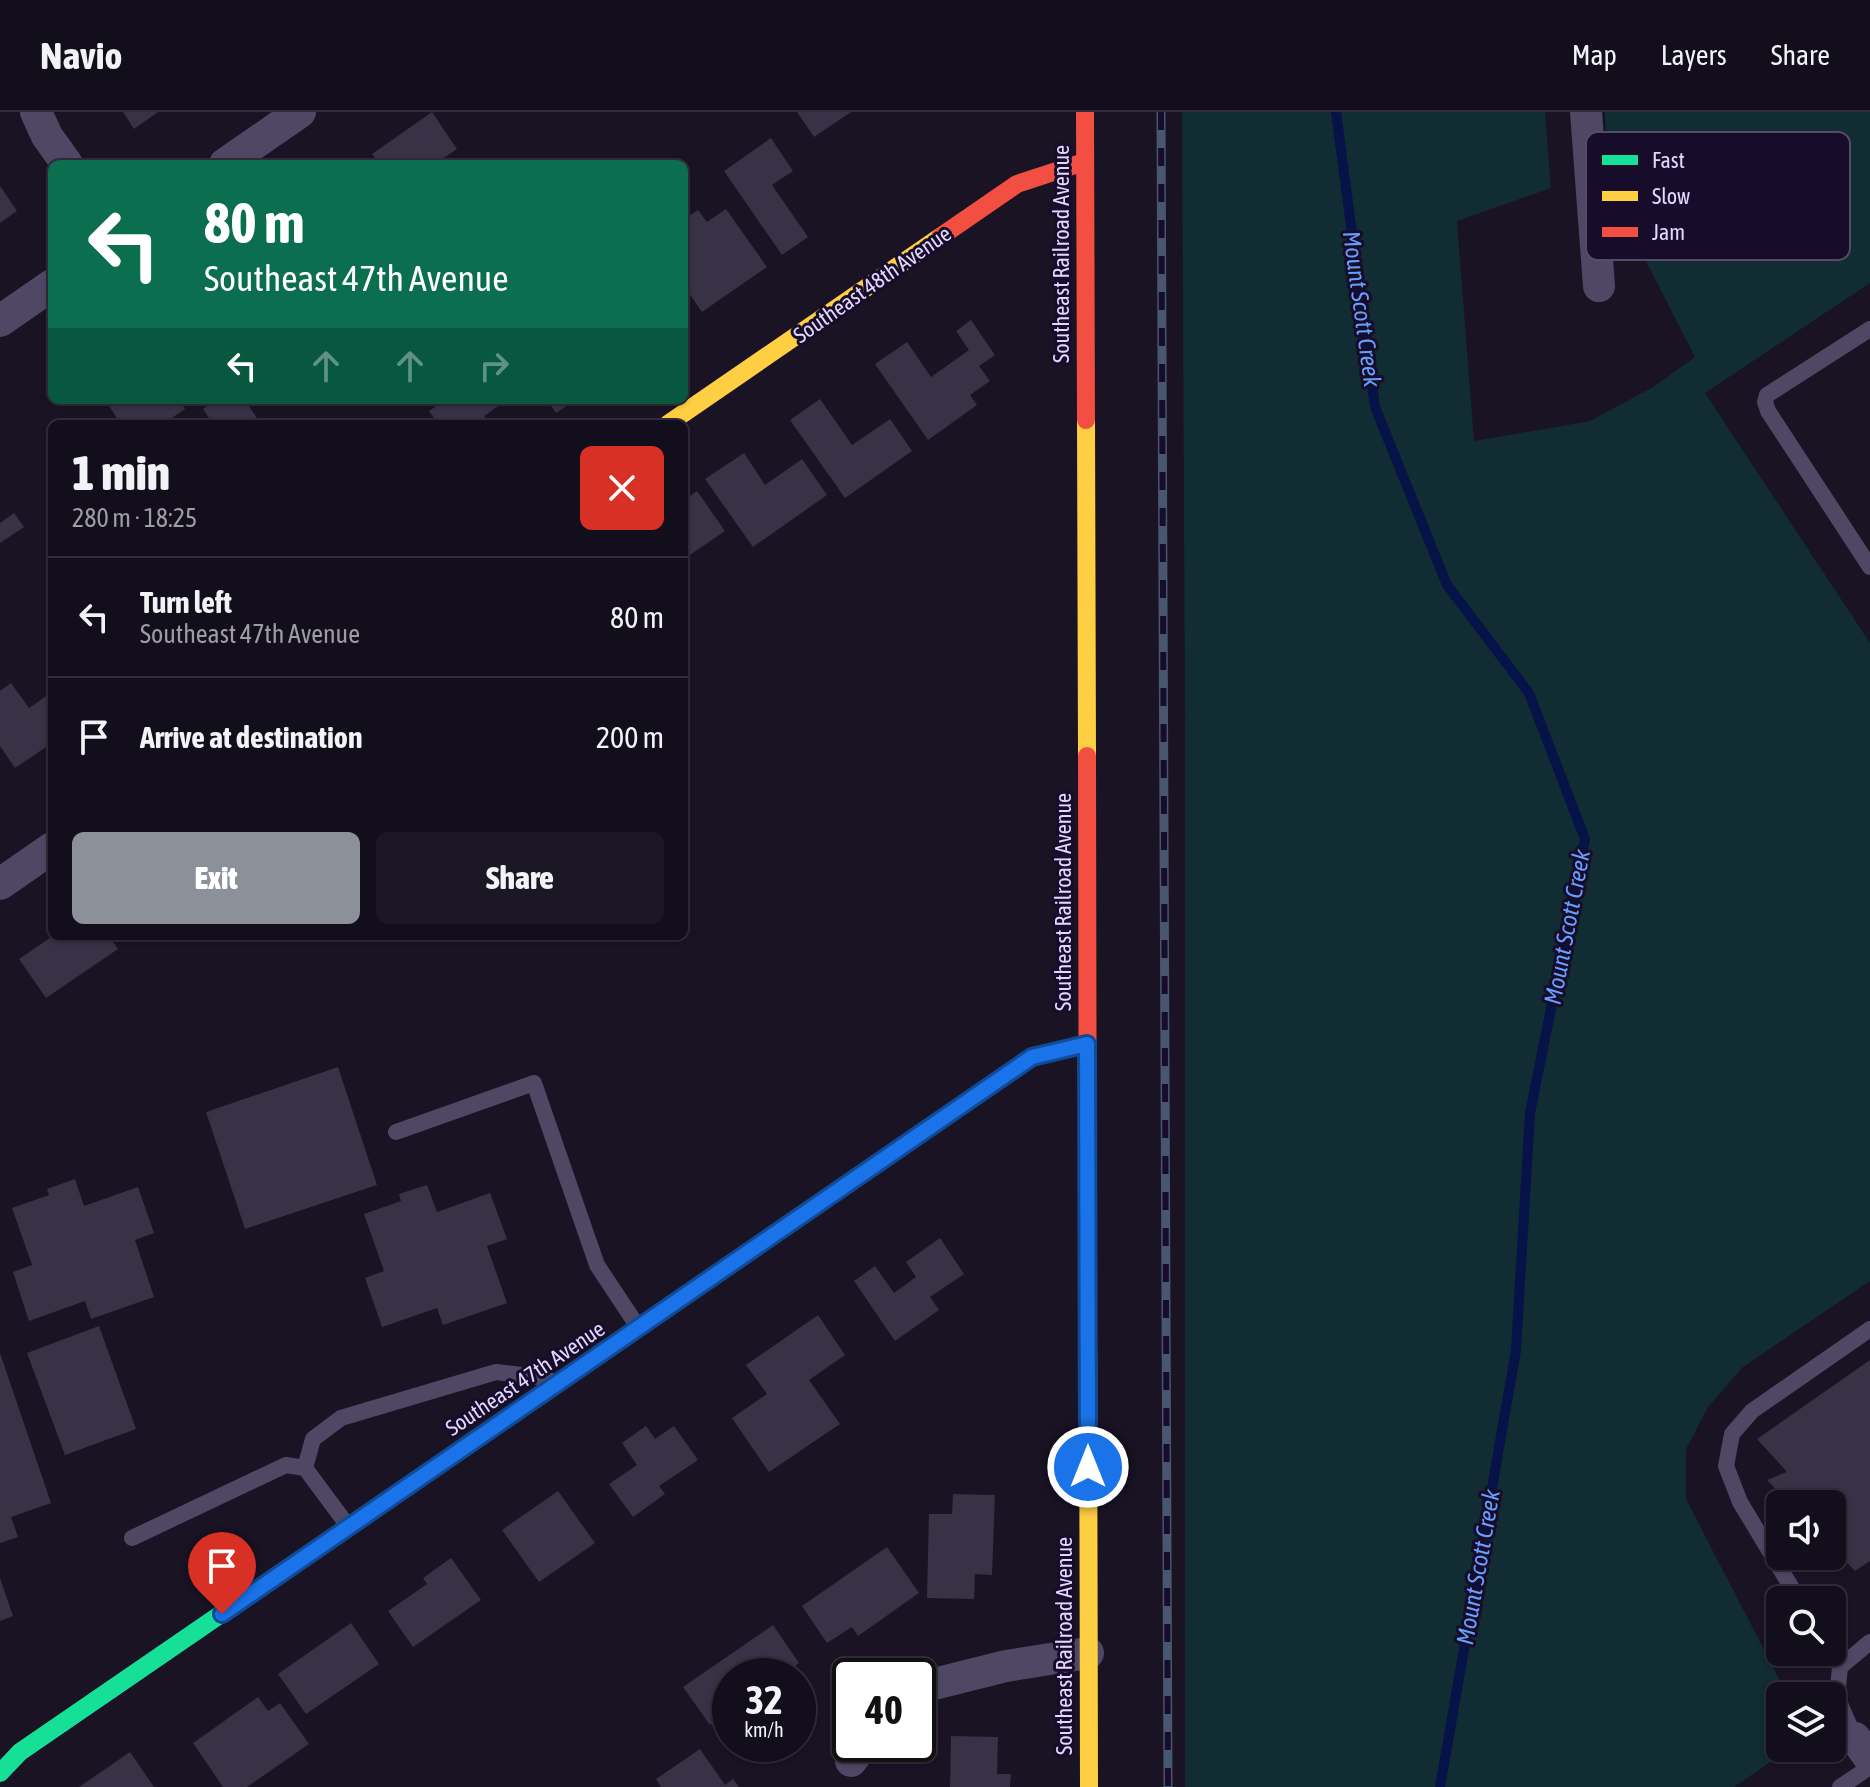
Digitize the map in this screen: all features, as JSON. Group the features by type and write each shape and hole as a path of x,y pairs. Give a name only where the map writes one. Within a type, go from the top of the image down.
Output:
{"street":[{"path":"36,112 47,136 64,160"},
{"path":"231,160 300,112"},
{"name":"Southeast Railroad Avenue","path":"1085,112 1089,1787"},
{"path":"1586,112 1587,132"},
{"name":"Southeast 48th Avenue","path":"674,420 1017,184 1084,162"},
{"path":"1597,260 1599,286"},
{"path":"0,321 48,288"},
{"path":"0,884 48,851"},
{"name":"Southeast 47th Avenue","path":"0,1773 20,1752 1032,1057 1087,1044"},
{"path":"936,1684 1006,1666 1088,1653"}],"lane":[{"path":"1870,329 1767,395 1765,402 1870,567"},
{"path":"396,1132 534,1083 597,1265 639,1328"},
{"path":"1791,1586 1740,1502 1726,1466 1732,1434 1752,1411 1870,1329"},
{"path":"305,1468 313,1439 341,1418 496,1372 565,1380"},
{"path":"132,1538 286,1465 305,1468 348,1527"},
{"path":"1846,1654 1870,1642"},
{"path":"1835,1666 1837,1697 1863,1748"},
{"path":"1840,1787 1870,1767"}],"green space":[{"path":"1182,112 1545,112 1551,188 1457,221 1474,441 1590,421 1653,387 1695,357 1645,260 1850,260 1850,132 1606,132 1605,112 1870,112 1870,283 1705,393 1870,643 1870,1281 1743,1367 1708,1407 1686,1449 1686,1499 1766,1654 1766,1666 1772,1666 1781,1682 1766,1682 1766,1762 1771,1762 1734,1787 1185,1787"}],"building":[{"path":"123,112 158,112 134,129"},
{"path":"432,112 457,149 441,160 376,160 372,154"},
{"path":"797,112 851,112 814,137"},
{"path":"771,138 793,171 772,185 808,237 782,255 724,171"},
{"path":"0,186 17,211 0,223"},
{"path":"726,209 767,267 702,312 688,292 688,216 698,210 707,222"},
{"path":"971,320 995,355 979,366 990,381 970,395 977,405 928,440 875,364 907,342 931,377 969,350 956,331"},
{"path":"820,399 852,445 890,419 912,451 845,498 790,420"},
{"path":"108,404 182,404 185,409 169,420 118,420"},
{"path":"210,404 248,404 257,418 210,420 203,409"},
{"path":"439,404 501,404 484,416 487,420 435,420 429,411"},
{"path":"550,404 569,404 556,413"},
{"path":"744,453 765,485 802,459 827,495 753,547 705,479"},
{"path":"697,491 725,531 688,556 688,497"},
{"path":"14,513 24,527 0,543 0,523"},
{"path":"11,683 29,708 48,695 48,746 15,768 0,746 0,691"},
{"path":"48,939 112,940 118,949 46,998 19,959"},
{"path":"338,1067 377,1185 245,1229 206,1112"},
{"path":"75,1179 84,1206 138,1187 154,1233 135,1240 154,1297 91,1319 85,1301 29,1321 13,1272 32,1265 12,1208 49,1195 47,1189"},
{"path":"427,1185 437,1212 490,1193 507,1239 487,1246 507,1303 443,1325 437,1308 382,1327 365,1278 384,1271 364,1214 401,1201 399,1194"},
{"path":"940,1238 964,1274 930,1297 939,1310 895,1341 854,1281 875,1266 894,1293 916,1277 906,1262"},
{"path":"818,1315 845,1355 809,1380 840,1424 769,1472 732,1418 767,1394 746,1365"},
{"path":"99,1326 136,1429 65,1455 27,1353"},
{"path":"0,1353 51,1503 11,1517 18,1537 0,1543"},
{"path":"1870,1360 1870,1561 1855,1571 1846,1562 1846,1490 1777,1490 1767,1480 1787,1472 1757,1439"},
{"path":"646,1426 655,1439 674,1426 698,1460 659,1486 665,1494 633,1517 609,1484 637,1465 622,1443"},
{"path":"558,1491 595,1543 539,1582 502,1530"},
{"path":"953,1494 995,1495 992,1575 975,1574 974,1599 927,1598 929,1514 952,1514"},
{"path":"887,1547 919,1593 858,1636 852,1627 827,1643 802,1606"},
{"path":"451,1558 481,1600 413,1647 388,1611 427,1584 423,1578"},
{"path":"0,1578 13,1616 0,1621"},
{"path":"351,1623 379,1664 306,1714 278,1674"},
{"path":"773,1625 796,1658 725,1658"},
{"path":"712,1667 712,1724 710,1725 683,1687"},
{"path":"258,1697 268,1711 280,1703 309,1744 247,1787 223,1787 193,1743"},
{"path":"951,1736 998,1737 997,1774 1011,1774 1010,1787 950,1787"},
{"path":"700,1749 725,1785 733,1779 739,1787 661,1787 656,1779"},
{"path":"130,1752 154,1787 79,1787"}],"waterway":[{"name":"Mount Scott Creek","path":"1336,112 1375,407 1447,585 1529,693 1585,839 1530,1113 1516,1350 1440,1787"}],"railway":[{"path":"1161,112 1168,1787"}],"traffic: fast":[{"path":"776,1233 1032,1057 1087,1044"},
{"path":"0,1773 20,1752 326,1542"}],"traffic: slow":[{"path":"674,420 940,237"},
{"path":"1086,420 1087,756"},
{"path":"326,1542 776,1233"},
{"path":"1088,1314 1089,1787"}],"traffic: jam":[{"path":"1085,112 1086,420"},
{"path":"940,237 1017,184 1084,162"},
{"path":"1087,756 1088,1314"}],"route":[{"path":"222,1614 1032,1057 1087,1044 1088,1467"}]}
